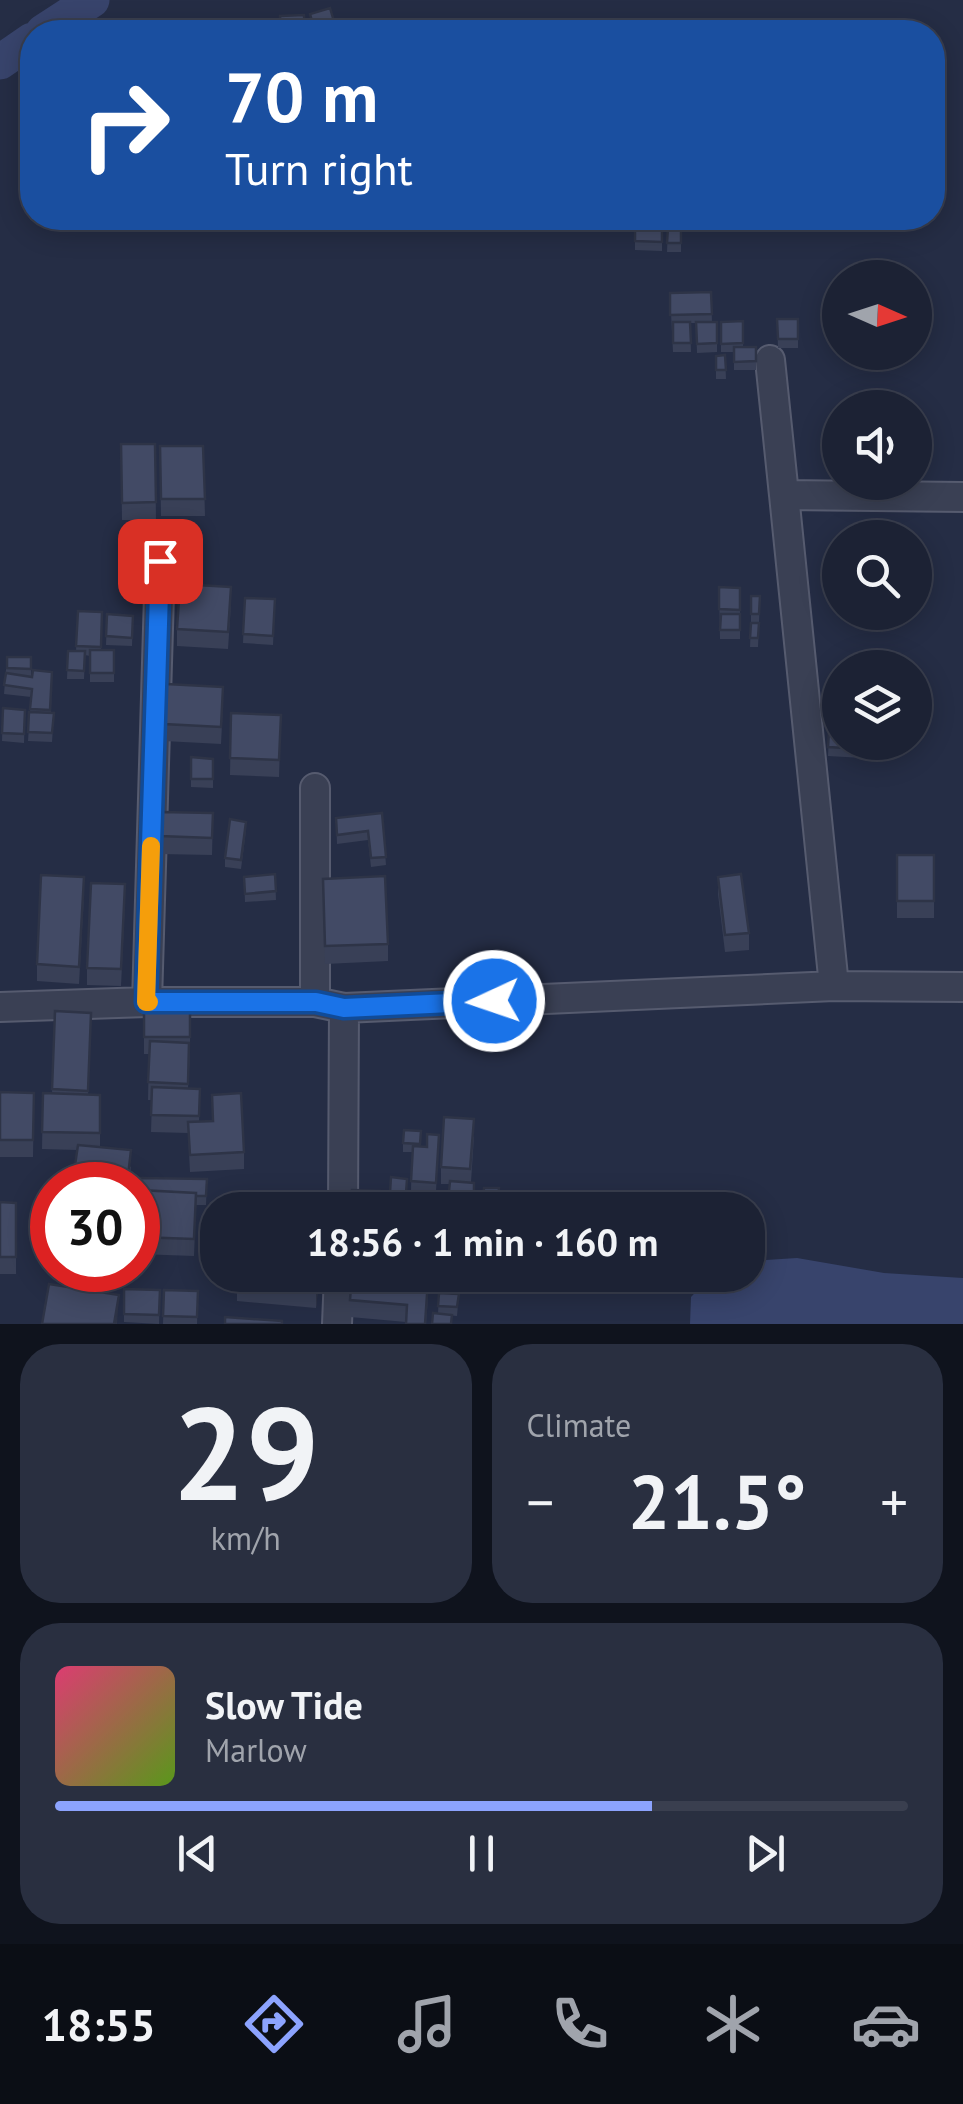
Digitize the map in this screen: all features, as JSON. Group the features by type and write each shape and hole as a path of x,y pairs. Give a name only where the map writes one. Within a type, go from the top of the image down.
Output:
{"street":[{"path":"770,360 834,986"},
{"path":"784,494 963,497"},
{"path":"146,1002 160,561"},
{"path":"314,788 316,1002"},
{"path":"0,1007 316,1002 344,1008 834,986 963,987"},
{"path":"343,1192 344,1008"},
{"path":"337,1324 338,1292"}],"water":[{"path":"797,1258 884,1273 963,1278 963,1324 690,1324 691,1297 696,1292 765,1292 765,1260"}],"building":[{"path":"330,8 334,20 312,20 310,14"},
{"path":"304,15 304,20 280,20 280,16"},
{"path":"635,230 662,230 662,242 635,241"},
{"path":"668,230 681,230 681,243 667,243"},
{"path":"711,292 712,314 670,315 670,293"},
{"path":"777,319 798,319 798,339 778,339"},
{"path":"743,321 743,343 721,344 721,322"},
{"path":"673,322 690,322 691,343 673,343"},
{"path":"696,322 717,322 717,343 697,344"},
{"path":"734,347 756,347 756,361 734,362"},
{"path":"725,355 726,370 716,370 716,356"},
{"path":"121,444 155,444 156,502 122,503"},
{"path":"160,446 203,446 205,499 161,499"},
{"path":"180,584 231,587 228,632 177,629"},
{"path":"719,587 740,588 740,610 719,609"},
{"path":"751,596 760,596 759,614 751,614"},
{"path":"245,598 275,599 273,636 243,634"},
{"path":"78,611 102,612 101,647 76,646"},
{"path":"107,614 133,616 132,638 106,636"},
{"path":"721,614 740,614 740,630 720,630"},
{"path":"751,623 759,623 758,638 750,638"},
{"path":"90,650 114,650 114,673 90,673"},
{"path":"68,651 85,651 84,671 67,670"},
{"path":"7,657 31,657 31,669 7,668"},
{"path":"33,670 52,672 50,710 30,709 32,689 4,685 6,673 32,677"},
{"path":"166,684 223,687 221,727 164,724"},
{"path":"3,708 25,710 24,734 2,733"},
{"path":"29,712 54,713 52,733 28,732"},
{"path":"231,713 281,715 279,760 230,758"},
{"path":"191,757 213,759 213,779 191,779"},
{"path":"161,812 213,813 212,838 160,836"},
{"path":"382,813 386,857 371,858 368,831 337,835 336,818"},
{"path":"230,819 246,822 241,860 225,858"},
{"path":"897,855 934,855 934,901 897,901"},
{"path":"275,874 276,891 245,894 244,877"},
{"path":"741,874 749,933 725,935 718,877"},
{"path":"41,875 84,877 79,967 37,964"},
{"path":"385,876 388,944 325,946 323,879"},
{"path":"91,883 125,884 121,969 87,968"},
{"path":"144,998 190,998 190,1037 144,1037"},
{"path":"55,1011 91,1013 88,1091 52,1089"},
{"path":"150,1041 189,1043 188,1084 148,1082"},
{"path":"152,1087 200,1089 199,1116 151,1115"},
{"path":"0,1092 34,1093 33,1140 0,1140"},
{"path":"43,1093 100,1095 100,1133 42,1132"},
{"path":"241,1093 244,1152 190,1155 188,1122 213,1121 212,1095"},
{"path":"444,1117 474,1119 470,1169 441,1167"},
{"path":"404,1130 421,1131 420,1144 403,1143"},
{"path":"427,1134 439,1135 436,1183 411,1181 413,1146 427,1147"},
{"path":"78,1145 131,1150 130,1162 75,1162"},
{"path":"391,1177 407,1179 406,1192 390,1192"},
{"path":"160,1178 207,1179 206,1192 200,1192 200,1196 160,1191"},
{"path":"450,1181 474,1183 474,1192 449,1191"},
{"path":"160,1191 196,1193 194,1239 160,1238"},
{"path":"0,1202 16,1203 16,1257 0,1257"},
{"path":"164,1290 198,1291 197,1317 163,1316"},
{"path":"48,1292 119,1295 114,1324 42,1324"},
{"path":"124,1292 160,1292 159,1315 124,1314"},
{"path":"351,1292 427,1292 425,1324 406,1324 407,1305 350,1300"},
{"path":"439,1293 459,1294 457,1307 438,1306"},
{"path":"433,1313 452,1315 451,1324 432,1324"},
{"path":"225,1317 282,1321 282,1324 225,1324"}],"waterway":[{"path":"61,20 92,0"},
{"path":"0,62 20,48"}],"slow traffic":[{"path":"149,1002 151,846"}],"route":[{"path":"160,561 146,1002 316,1002 344,1008 494,1001"}]}
